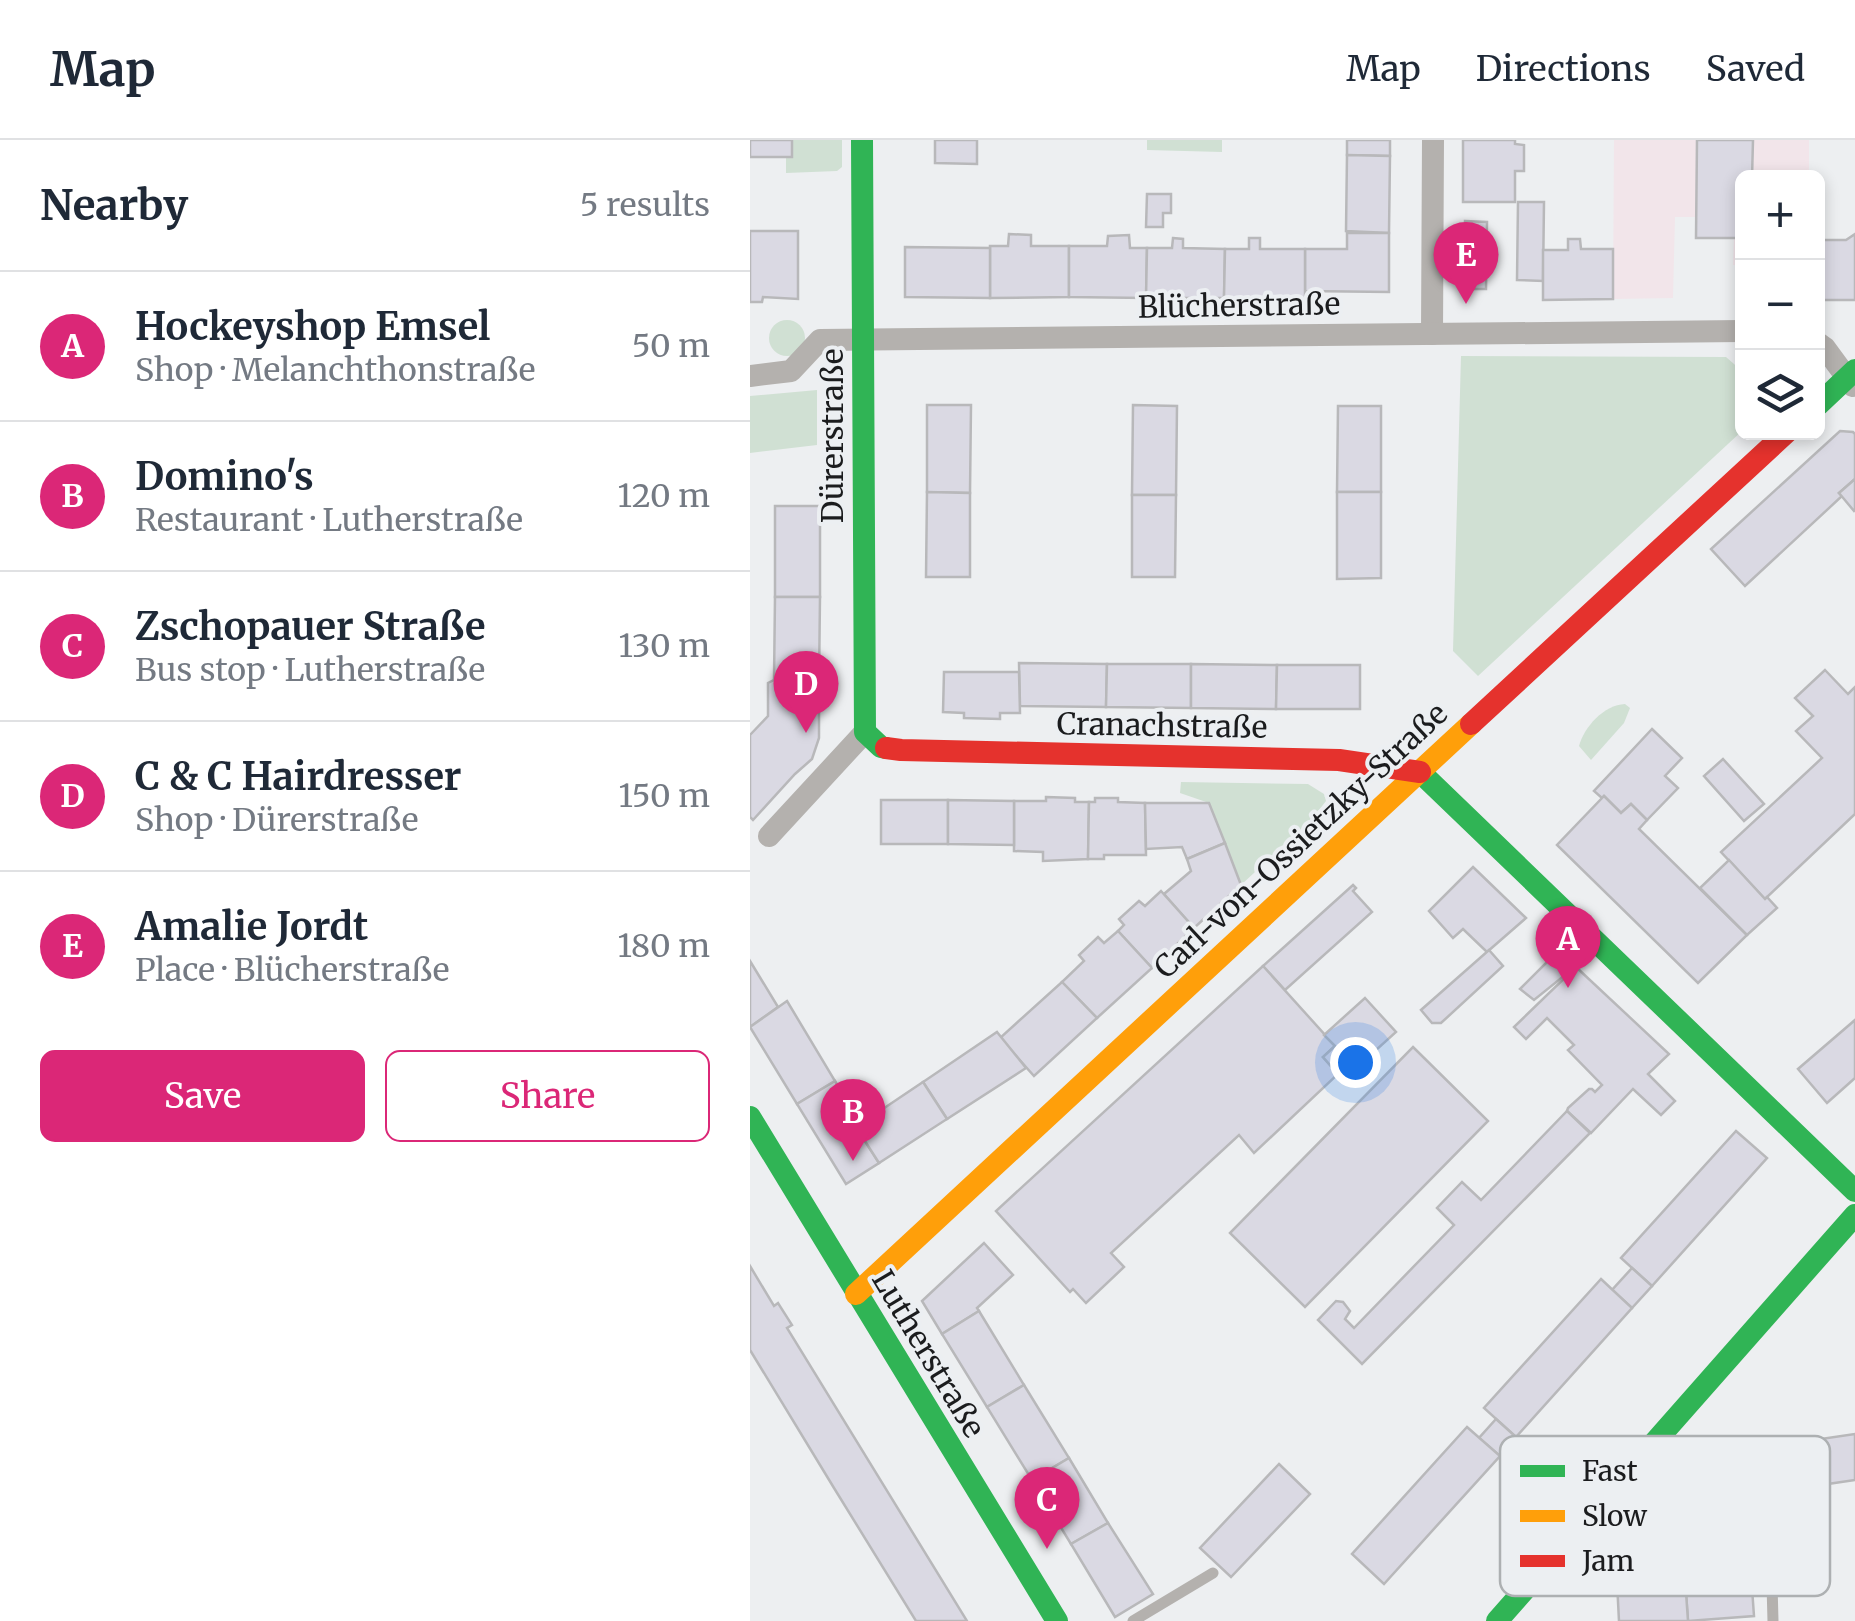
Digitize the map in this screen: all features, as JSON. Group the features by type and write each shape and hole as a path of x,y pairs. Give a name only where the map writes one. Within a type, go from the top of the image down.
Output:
{"street":[{"name":"Dürerstraße","path":"862,140 865,732"},
{"path":"1432,334 1433,140"},
{"name":"Blücherstraße","path":"750,376 791,371 820,340 1735,332"},
{"path":"1825,348 1852,378 1825,399"},
{"name":"Carl-von-Ossietzky-Straße","path":"856,1294 1778,440"},
{"path":"769,836 865,732"},
{"name":"Cranachstraße","path":"865,732 881,747 901,750 1339,760 1420,772"},
{"path":"1420,772 1855,1191"},
{"name":"Lutherstraße","path":"750,1117 1057,1621"},
{"path":"1660,1436 1855,1215"},
{"path":"1497,1621 1519,1596"}],"lane":[{"path":"1133,1621 1213,1573"},
{"path":"1773,1596 1774,1621"}],"shaded area":[{"path":"1614,140 1809,140 1809,170 1735,170 1735,265 1734,238 1696,238 1696,217 1675,217 1673,298 1613,299"}],"green space":[{"path":"792,140 842,140 842,167 837,171 786,173 786,157 792,157"},
{"path":"1147,140 1222,140 1222,152 1147,150"},
{"path":"787,320 800,325 805,338 800,351 787,356 774,351 769,338 774,325"},
{"path":"1461,356 1726,357 1735,365 1735,437 1478,676 1453,651"},
{"path":"817,390 817,445 750,453 750,396"},
{"path":"1625,704 1630,708 1624,723 1591,760 1579,746 1585,732 1603,713"},
{"path":"1181,782 1308,784 1324,794 1326,801 1241,885 1209,803 1180,793"}],"building":[{"path":"750,140 792,140 792,157 750,157"},
{"path":"935,140 977,140 977,164 935,163"},
{"path":"1347,140 1390,140 1390,156 1347,155"},
{"path":"1463,140 1515,140 1515,144 1524,145 1524,171 1515,171 1515,202 1463,202"},
{"path":"1697,140 1753,140 1752,170 1735,170 1735,238 1696,238"},
{"path":"1347,155 1390,156 1389,233 1346,231"},
{"path":"1147,194 1171,194 1171,213 1163,213 1163,227 1146,227"},
{"path":"1518,202 1544,202 1543,281 1517,280"},
{"path":"1465,221 1487,222 1486,289 1464,289"},
{"path":"750,231 798,231 798,299 763,297 762,302 750,302"},
{"path":"1347,233 1389,233 1389,292 1305,291 1305,249 1347,249"},
{"path":"1009,234 1031,235 1031,246 1069,246 1069,297 990,298 990,246 1008,246"},
{"path":"1855,234 1855,300 1825,300 1825,240 1846,240"},
{"path":"1129,235 1130,248 1147,248 1146,298 1069,297 1069,246 1107,246 1108,236"},
{"path":"1173,238 1183,239 1183,248 1225,249 1224,298 1146,298 1147,248 1172,248"},
{"path":"1249,238 1260,238 1260,249 1305,249 1305,298 1224,298 1225,249 1249,249"},
{"path":"1568,239 1580,239 1581,249 1613,249 1613,299 1543,300 1543,250 1568,250"},
{"path":"905,247 990,248 990,298 905,297"},
{"path":"927,405 971,405 970,493 927,492"},
{"path":"1133,405 1177,406 1176,495 1132,495"},
{"path":"1338,406 1381,406 1381,492 1337,492"},
{"path":"1840,431 1855,434 1855,479 1839,493 1842,496 1745,586 1711,549"},
{"path":"1855,479 1855,510 1854,511 1839,493"},
{"path":"927,492 970,493 970,577 926,577"},
{"path":"1337,492 1381,492 1381,578 1337,579"},
{"path":"1132,495 1176,495 1175,577 1132,577"},
{"path":"775,506 820,506 820,597 775,597"},
{"path":"775,597 820,597 819,682 774,680"},
{"path":"1019,663 1107,664 1106,707 1020,706"},
{"path":"1107,664 1191,664 1191,708 1106,707"},
{"path":"1191,664 1277,665 1276,709 1191,708"},
{"path":"1277,665 1360,665 1360,709 1276,709"},
{"path":"1825,670 1848,694 1855,687 1855,814 1765,899 1721,852 1822,758 1796,731 1813,716 1795,698"},
{"path":"944,672 1019,672 1020,713 1000,713 1000,719 964,718 964,713 943,712"},
{"path":"819,682 819,738 812,759 753,820 750,735 768,716 768,683"},
{"path":"1652,729 1682,758 1665,776 1678,788 1647,820 1631,804 1621,813 1594,791"},
{"path":"1723,759 1764,804 1744,821 1704,776"},
{"path":"1604,796 1621,813 1631,804 1647,820 1639,829 1747,935 1698,983 1557,845"},
{"path":"1046,797 1089,802 1088,859 1043,861 1043,852 1014,851 1014,801 1046,801"},
{"path":"1095,798 1145,803 1146,855 1088,859 1089,802 1095,802"},
{"path":"881,800 948,800 948,844 881,844"},
{"path":"948,800 1014,801 1014,845 948,844"},
{"path":"1145,803 1209,803 1225,843 1187,859 1182,847 1146,849"},
{"path":"1225,843 1241,885 1194,928 1164,894 1191,871 1187,859"},
{"path":"1729,860 1777,908 1747,935 1700,888"},
{"path":"1473,867 1526,918 1487,952 1463,929 1453,938 1429,911"},
{"path":"1353,885 1353,891 1372,912 1285,990 1263,966"},
{"path":"1161,891 1194,928 1152,968 1118,931 1124,925 1119,919 1139,901 1145,906"},
{"path":"1118,931 1152,968 1097,1018 1062,982 1084,961 1079,955 1098,937 1104,943"},
{"path":"1489,950 1503,966 1441,1023 1432,1023 1421,1010"},
{"path":"1553,956 1570,971 1534,1000 1520,989"},
{"path":"750,961 778,1007 750,1027"},
{"path":"1263,966 1335,1046 1323,1057 1338,1074 1254,1153 1239,1135 1111,1253 1124,1267 1086,1303 1073,1289 1070,1292 996,1211"},
{"path":"1576,967 1669,1054 1648,1074 1675,1101 1661,1115 1633,1089 1591,1133 1567,1111 1589,1089 1595,1092 1602,1085 1568,1050 1574,1045 1547,1018 1526,1039 1514,1027"},
{"path":"1062,982 1097,1018 1034,1076 1000,1038"},
{"path":"1365,998 1396,1032 1343,1080 1323,1057 1335,1046 1324,1035"},
{"path":"787,1001 835,1081 797,1104 750,1027"},
{"path":"1855,1020 1855,1078 1827,1103 1798,1069"},
{"path":"997,1032 1026,1068 947,1119 923,1082"},
{"path":"1413,1047 1488,1121 1305,1307 1230,1233"},
{"path":"835,1081 861,1124 856,1127 879,1163 846,1184 797,1104"},
{"path":"923,1082 947,1119 879,1163 856,1127"},
{"path":"1567,1111 1590,1133 1362,1364 1318,1320 1336,1301 1343,1302 1350,1311 1345,1319 1354,1328 1454,1225 1437,1208 1462,1182 1481,1200"},
{"path":"1736,1131 1767,1158 1652,1286 1621,1258"},
{"path":"984,1243 1013,1275 977,1308 979,1311 942,1334 922,1301"},
{"path":"750,1266 774,1306 778,1303 792,1325 787,1328 967,1621 916,1621 834,1488 750,1350"},
{"path":"1632,1268 1652,1286 1632,1308 1612,1290"},
{"path":"1601,1279 1632,1308 1517,1436 1484,1408"},
{"path":"979,1311 1024,1385 987,1407 942,1334"},
{"path":"1024,1385 1069,1458 1032,1480 987,1407"},
{"path":"1496,1419 1515,1436 1500,1436 1500,1456 1479,1438"},
{"path":"1467,1427 1500,1456 1384,1584 1352,1554"},
{"path":"1855,1434 1855,1480 1830,1484 1830,1438"},
{"path":"1069,1458 1108,1523 1071,1544 1032,1480"},
{"path":"1279,1464 1310,1494 1231,1577 1200,1548"},
{"path":"1108,1523 1153,1594 1115,1617 1071,1544"},
{"path":"1618,1596 1686,1596 1688,1621 1619,1621"},
{"path":"1686,1596 1753,1596 1754,1616 1688,1621"}],"traffic: fast":[{"path":"862,140 865,732 886,748"},
{"path":"1825,398 1855,370"},
{"path":"1420,772 1855,1191"},
{"path":"750,1117 1057,1621"},
{"path":"1660,1436 1855,1215"},
{"path":"1497,1621 1519,1596"}],"traffic: slow":[{"path":"856,1294 1471,724"}],"traffic: jam":[{"path":"1471,724 1778,440"},
{"path":"886,748 1339,760 1420,772"}],"place":[{"name":"Amalie Jordt","path":"1466,304"},
{"name":"C & C Hairdresser","path":"806,733"},
{"name":"Hockeyshop Emsel","path":"1568,988"},
{"name":"Domino's","path":"853,1161"},
{"name":"Zschopauer Straße","path":"1047,1549"}]}
